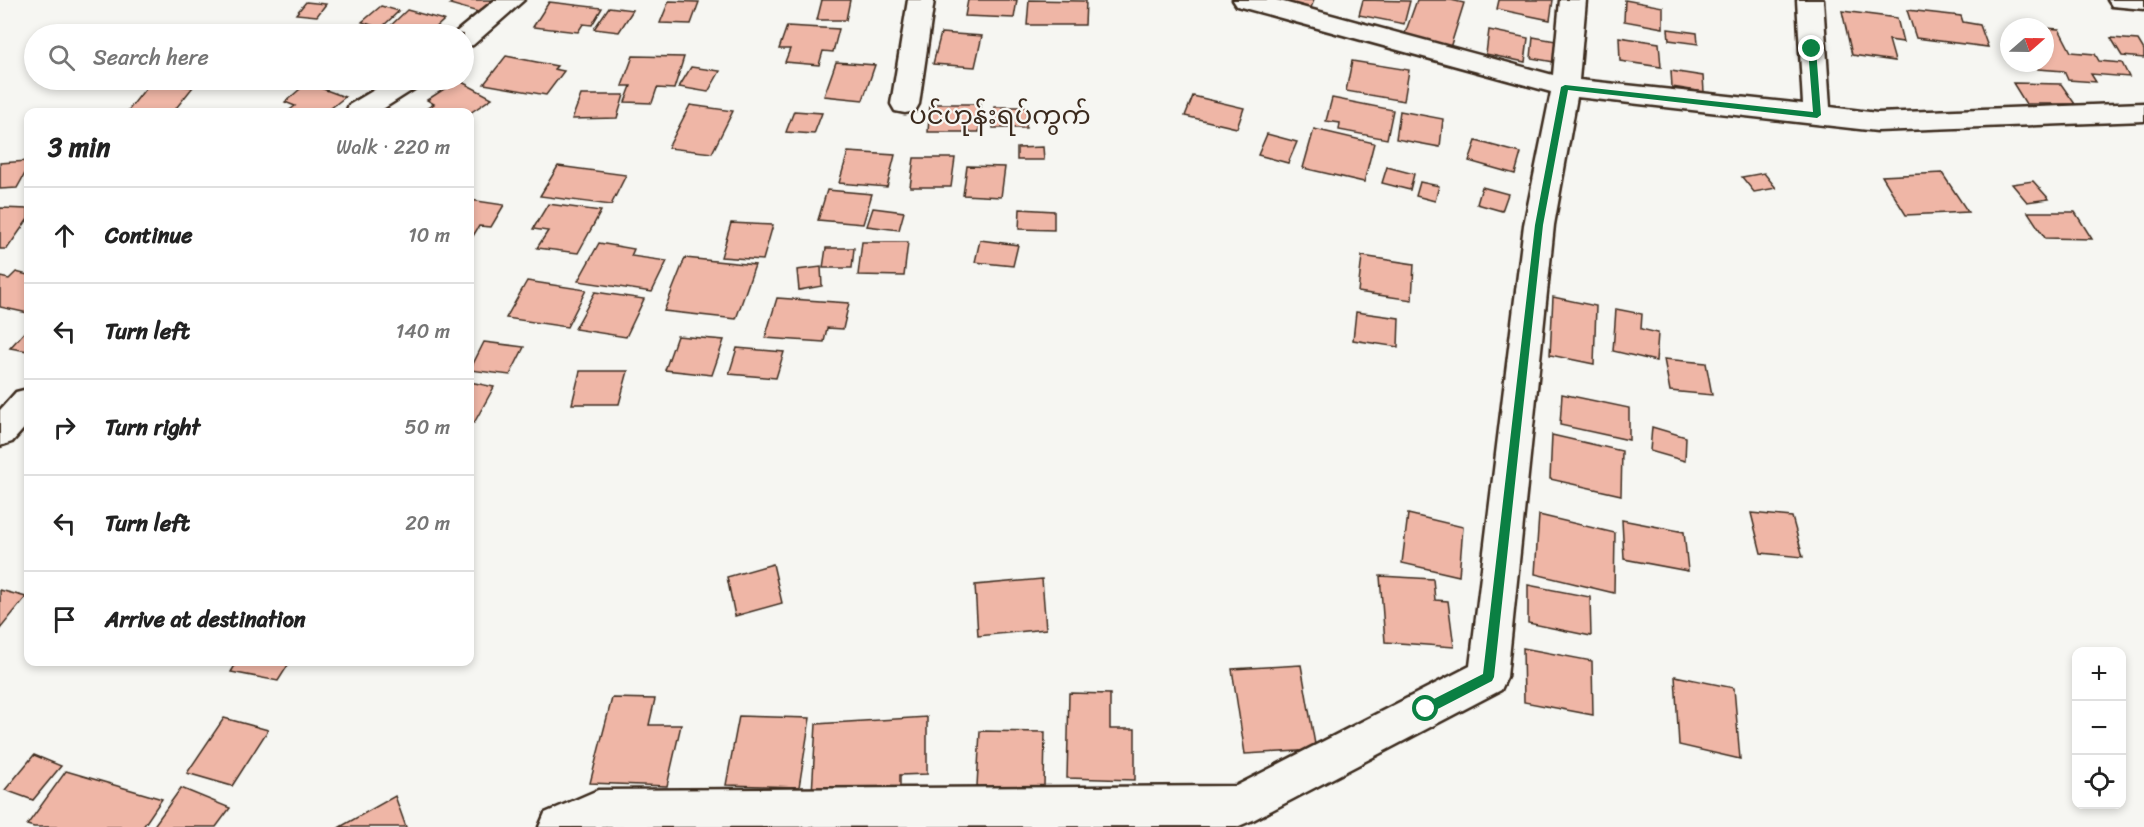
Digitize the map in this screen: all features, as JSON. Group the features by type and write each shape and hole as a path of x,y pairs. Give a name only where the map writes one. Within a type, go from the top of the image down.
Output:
{"street":[{"path":"474,31 511,0"},
{"path":"905,104 921,0"},
{"path":"1246,0 1565,87 1877,122 2144,112"},
{"path":"559,827 598,810 1239,806 1488,677 1539,225 1565,87 1573,0"},
{"path":"1810,0 1817,115"},
{"path":"2121,0 2144,1"},
{"path":"365,108 394,90"},
{"path":"0,432 18,403"}],"building":[{"path":"455,0 499,0 485,14 450,4"},
{"path":"822,0 850,0 846,20 817,20"},
{"path":"968,0 1017,0 1014,18 965,16"},
{"path":"1029,0 1086,1 1085,25 1027,25"},
{"path":"1291,0 1314,0 1311,8 1289,4"},
{"path":"1363,0 1410,1 1404,24 1359,15"},
{"path":"1417,0 1451,0 1464,3 1449,51 1403,39"},
{"path":"1499,0 1553,0 1550,20 1497,9"},
{"path":"1625,0 1663,7 1663,28 1624,21"},
{"path":"669,1 699,2 691,24 660,23"},
{"path":"306,2 326,4 317,16 296,14"},
{"path":"549,2 602,8 592,25 583,24 578,32 533,27"},
{"path":"381,6 399,11 385,24 362,22"},
{"path":"609,7 633,10 619,32 594,29"},
{"path":"407,10 444,20 440,24 392,24"},
{"path":"1907,10 1961,16 1963,22 1980,25 1988,47 1916,38"},
{"path":"1842,11 1897,18 1903,42 1889,40 1895,61 1852,55"},
{"path":"787,26 839,29 833,52 823,51 819,65 785,62 790,49 779,49"},
{"path":"1668,29 1697,33 1698,44 1669,40"},
{"path":"2054,29 2059,29 2071,52 2095,54 2099,61 2122,63 2129,77 2091,74 2096,82 2068,80 2064,71 2054,70"},
{"path":"1489,30 1528,38 1525,62 1486,54"},
{"path":"941,33 982,36 975,67 933,64"},
{"path":"1533,37 1562,42 1560,63 1531,58"},
{"path":"1619,37 1659,43 1661,67 1620,61"},
{"path":"2111,38 2138,40 2144,50 2144,58 2122,56"},
{"path":"506,56 557,66 554,69 564,71 546,95 484,84"},
{"path":"633,56 684,57 674,89 657,88 652,103 625,102 631,86 622,86"},
{"path":"1352,61 1409,70 1404,101 1346,91"},
{"path":"836,62 875,65 863,100 824,96"},
{"path":"691,67 720,71 708,92 679,87"},
{"path":"1671,71 1703,76 1704,92 1672,87"},
{"path":"2013,83 2061,84 2075,104 2026,104"},
{"path":"474,88 492,98 474,110 474,108 428,108 434,104 427,100 442,90"},
{"path":"144,90 191,90 176,108 130,108"},
{"path":"299,90 326,90 345,97 331,108 292,108 295,106 285,102"},
{"path":"581,95 624,95 617,118 572,119"},
{"path":"1193,96 1244,108 1237,128 1185,116"},
{"path":"1332,98 1393,110 1387,139 1339,130 1340,123 1326,121"},
{"path":"930,104 981,104 979,132 928,132"},
{"path":"690,105 733,111 712,153 668,148"},
{"path":"994,107 1027,107 1026,128 993,128"},
{"path":"794,111 822,113 814,134 786,132"},
{"path":"1400,111 1443,119 1440,147 1396,139"},
{"path":"1314,129 1374,143 1364,182 1303,168"},
{"path":"1267,134 1297,142 1288,163 1258,155"},
{"path":"1476,141 1521,153 1515,174 1469,161"},
{"path":"1043,147 1044,160 1017,160 1017,148"},
{"path":"848,152 895,155 887,187 839,183"},
{"path":"914,158 955,158 951,187 910,187"},
{"path":"24,161 24,175 17,188 0,189 0,163"},
{"path":"558,166 626,175 611,205 540,196"},
{"path":"967,166 1005,167 1001,197 963,195"},
{"path":"1387,167 1414,174 1410,190 1382,183"},
{"path":"1764,173 1776,188 1754,192 1742,177"},
{"path":"1942,173 1968,212 1906,215 1882,176"},
{"path":"2033,181 2049,199 2027,202 2012,184"},
{"path":"1420,182 1439,186 1435,201 1416,196"},
{"path":"1482,187 1508,194 1502,211 1477,204"},
{"path":"827,190 872,194 863,224 818,220"},
{"path":"474,201 504,205 491,227 479,226 474,234"},
{"path":"548,204 601,211 578,253 537,248 548,231 533,229"},
{"path":"0,208 24,209 24,225 7,249 0,249"},
{"path":"873,208 904,212 899,230 867,226"},
{"path":"1020,209 1054,211 1054,230 1019,229"},
{"path":"2028,212 2075,212 2092,239 2045,238"},
{"path":"731,223 773,225 763,260 721,257"},
{"path":"980,240 1018,245 1013,266 975,262"},
{"path":"862,242 908,242 904,276 858,275"},
{"path":"599,243 634,249 631,256 667,261 652,292 578,281"},
{"path":"826,248 854,248 852,268 823,268"},
{"path":"1362,256 1414,264 1412,300 1358,292"},
{"path":"685,258 755,265 736,319 664,311"},
{"path":"821,267 822,286 799,290 797,270"},
{"path":"16,272 24,274 24,312 0,307 0,277 9,279"},
{"path":"527,281 586,290 567,327 506,318"},
{"path":"595,292 644,299 626,337 575,329"},
{"path":"1553,297 1596,306 1594,364 1550,355"},
{"path":"777,298 849,303 843,329 827,328 824,342 765,338"},
{"path":"1616,309 1642,314 1641,329 1658,333 1656,361 1613,351"},
{"path":"1356,312 1399,318 1398,347 1353,340"},
{"path":"24,332 24,350 10,348"},
{"path":"677,336 724,340 712,375 665,370"},
{"path":"484,342 524,347 510,375 474,370 474,362"},
{"path":"737,348 784,352 776,378 729,374"},
{"path":"1664,359 1706,363 1712,395 1670,391"},
{"path":"580,371 628,371 619,404 572,404"},
{"path":"474,383 494,387 474,423"},
{"path":"1562,394 1629,408 1629,440 1560,425"},
{"path":"1652,427 1686,437 1685,461 1650,451"},
{"path":"1552,435 1622,451 1621,495 1550,479"},
{"path":"1751,513 1792,517 1803,557 1761,553"},
{"path":"1408,514 1463,527 1459,576 1402,563"},
{"path":"1539,515 1615,533 1614,593 1535,574"},
{"path":"1622,520 1684,532 1688,571 1624,559"},
{"path":"773,564 782,603 735,616 727,577"},
{"path":"1380,576 1433,579 1435,600 1448,601 1454,647 1385,642"},
{"path":"1042,579 1046,629 978,636 975,585"},
{"path":"1528,585 1590,597 1591,636 1528,623"},
{"path":"0,590 24,596 24,599 0,629"},
{"path":"1523,648 1592,661 1593,715 1524,702"},
{"path":"1301,665 1316,750 1245,754 1232,669"},
{"path":"235,666 287,666 278,681 231,672"},
{"path":"1675,676 1734,688 1740,759 1679,745"},
{"path":"1069,693 1110,694 1110,729 1135,729 1135,780 1067,778"},
{"path":"612,698 655,699 649,725 681,725 667,786 590,783"},
{"path":"739,716 810,718 799,787 726,785"},
{"path":"927,717 927,774 900,775 900,789 812,794 816,724"},
{"path":"224,718 268,730 232,786 187,773"},
{"path":"980,731 1045,732 1044,787 977,786"},
{"path":"34,755 61,766 33,800 5,790"},
{"path":"66,771 162,799 143,827 34,827 27,825"},
{"path":"181,788 230,808 216,827 153,827"},
{"path":"395,796 406,827 340,827"}],"district":[{"name":"ပင်ဟုန်းရပ်ကွက်","path":"1000,115"}],"route":[{"path":"1426,709 1488,677 1539,225 1565,87 1817,115 1812,49"}]}
